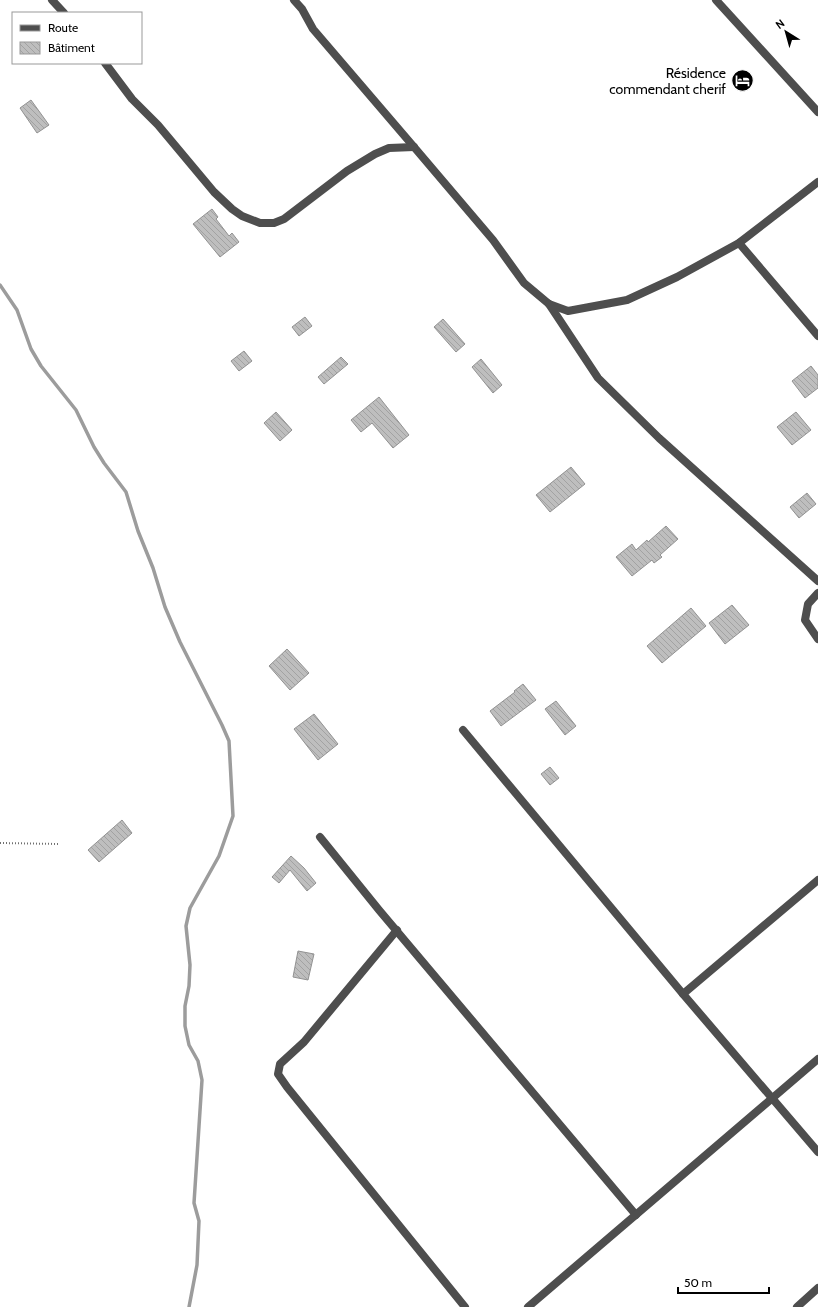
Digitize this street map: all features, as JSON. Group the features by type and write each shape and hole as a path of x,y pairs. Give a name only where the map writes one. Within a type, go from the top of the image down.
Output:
{"street":[{"path":"52,0 63,12"},
{"path":"294,0 302,9 313,29 324,43 493,240 524,283 549,304 598,378 659,438 818,581"},
{"path":"716,0 818,112"},
{"path":"106,64 132,99 158,124 222,200 242,216 260,222 274,223 284,219 347,171 382,151 394,147 414,147"},
{"path":"549,304 568,311 627,300 677,277 739,243 818,182"},
{"path":"739,243 818,336"},
{"path":"818,593 808,604 805,620 818,638"},
{"path":"463,730 683,994 818,1152"},
{"path":"320,837 396,930 636,1215"},
{"path":"683,994 818,880"},
{"path":"396,930 304,1042 280,1064 278,1074 465,1307"},
{"path":"528,1307 818,1059"},
{"path":"797,1307 818,1288"}],"path":[{"path":"0,843 59,844"}],"building":[{"path":"31,100 49,125 37,133 20,108"},
{"path":"212,209 218,217 216,219 229,236 232,233 239,242 220,257 193,224"},
{"path":"305,317 312,326 299,336 292,327"},
{"path":"443,319 465,344 456,352 434,327"},
{"path":"244,351 252,361 239,371 231,361"},
{"path":"341,357 348,364 324,384 318,377"},
{"path":"481,359 502,385 493,393 472,367"},
{"path":"811,366 818,375 818,388 805,398 792,381"},
{"path":"379,397 409,435 393,448 372,423 361,432 351,420"},
{"path":"276,412 292,430 280,441 264,423"},
{"path":"796,412 811,430 792,445 777,427"},
{"path":"571,467 585,484 550,512 536,495"},
{"path":"807,493 816,504 799,518 790,507"},
{"path":"666,526 678,539 660,555 662,557 654,563 652,560 632,576 616,557 632,544 636,550 647,540 648,542"},
{"path":"732,605 749,625 725,644 709,623"},
{"path":"691,608 706,626 662,663 647,646"},
{"path":"287,649 309,673 290,690 269,666"},
{"path":"523,684 536,700 501,726 490,711"},
{"path":"556,701 576,726 565,735 545,709"},
{"path":"314,714 338,744 318,760 294,729"},
{"path":"550,767 559,778 550,785 541,774"},
{"path":"122,820 132,833 99,862 88,850"},
{"path":"291,856 304,868 316,883 307,891 290,870 279,883 272,877"},
{"path":"298,951 314,954 308,980 293,977"}],"waterway":[{"path":"0,285 17,310 31,349 41,366 76,410 94,447 126,492 165,607 180,642 229,741 233,816 219,856 190,908 186,926 190,965 189,986 185,1006 185,1026 189,1045 198,1061 202,1080 194,1203 199,1221 197,1265 189,1307"}],"place":[{"name":"Résidence commendant cherif","path":"742,81"}]}
